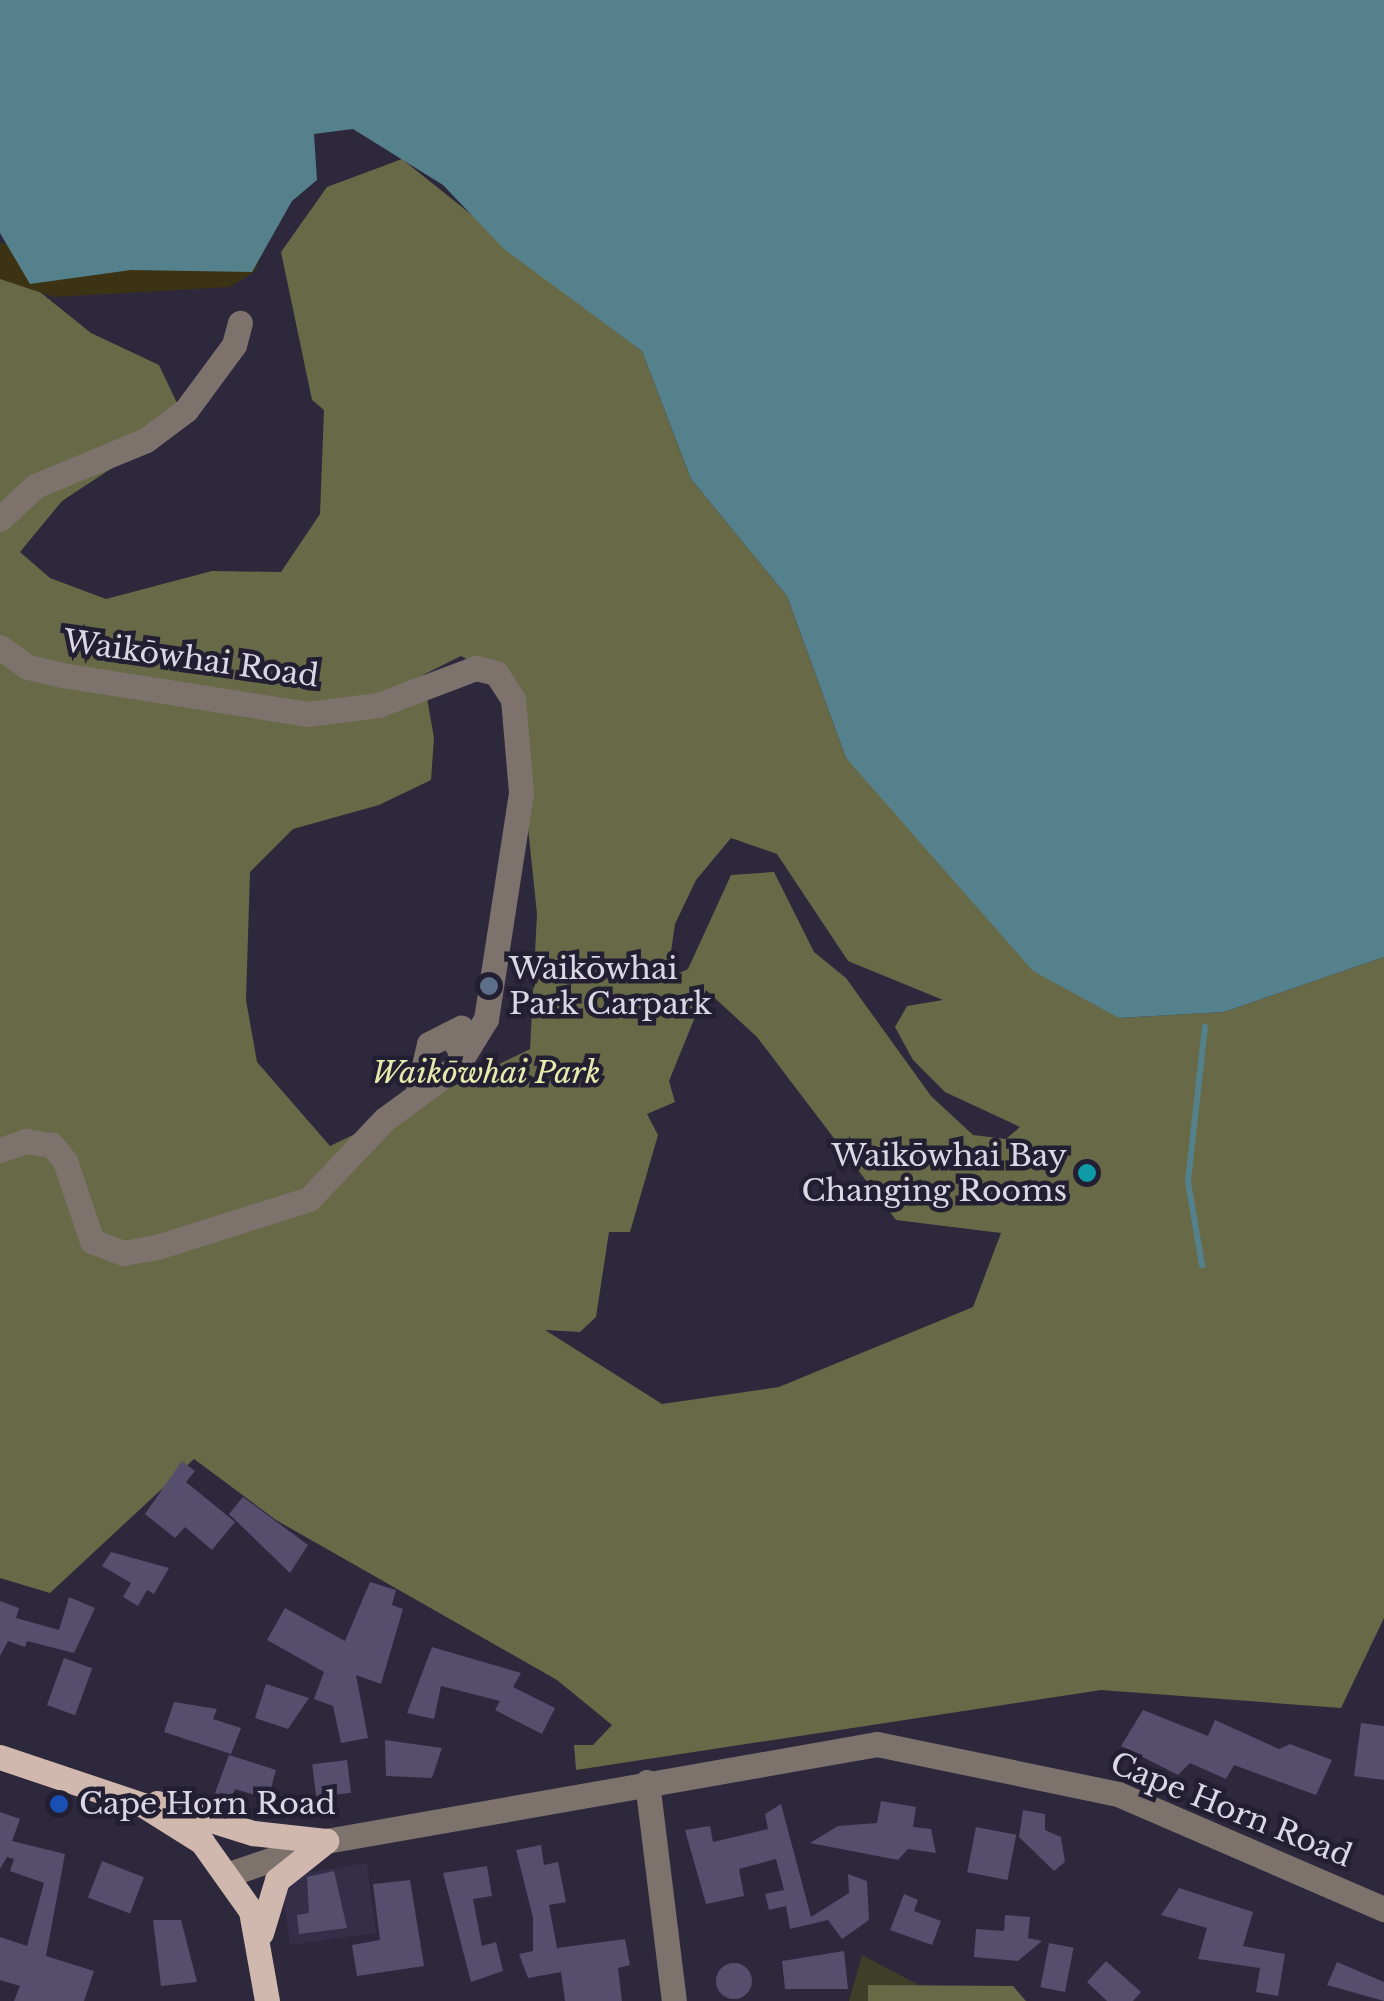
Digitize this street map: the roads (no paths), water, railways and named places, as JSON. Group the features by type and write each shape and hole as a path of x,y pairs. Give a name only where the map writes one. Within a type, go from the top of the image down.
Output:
{"main road":[{"path":"0,1757 253,1833 326,1841"},
{"path":"120,1796 186,1830 229,1874 260,1946 267,2001"},
{"path":"260,1946 277,1880 326,1841"}],"street":[{"path":"0,520 35,486 146,440 201,398 227,356 240,323"},
{"name":"Waikōwhai Road","path":"0,647 28,667 62,675 306,714 378,705 476,668 496,673 513,699 522,794 486,1019 462,1058 418,1091 299,1205 123,1253 99,1247 84,1232 60,1152 43,1142 0,1150"},
{"path":"418,1091 429,1044 486,1019"},
{"path":"449,1034 462,1058"},
{"name":"Cape Horn Road","path":"229,1874 326,1841 844,1747 906,1747 1118,1794 1384,1909"},
{"path":"647,1782 674,2001"}],"waterway":[{"path":"1202,1265 1188,1181 1205,1027"}],"place":[{"name":"Waikōwhai Park Carpark","path":"489,986"},
{"name":"Waikōwhai Bay Changing Rooms","path":"1087,1173"},
{"name":"Cape Horn Road","path":"59,1804"}],"park label":[{"name":"Waikōwhai Park","path":"486,1073"}]}
